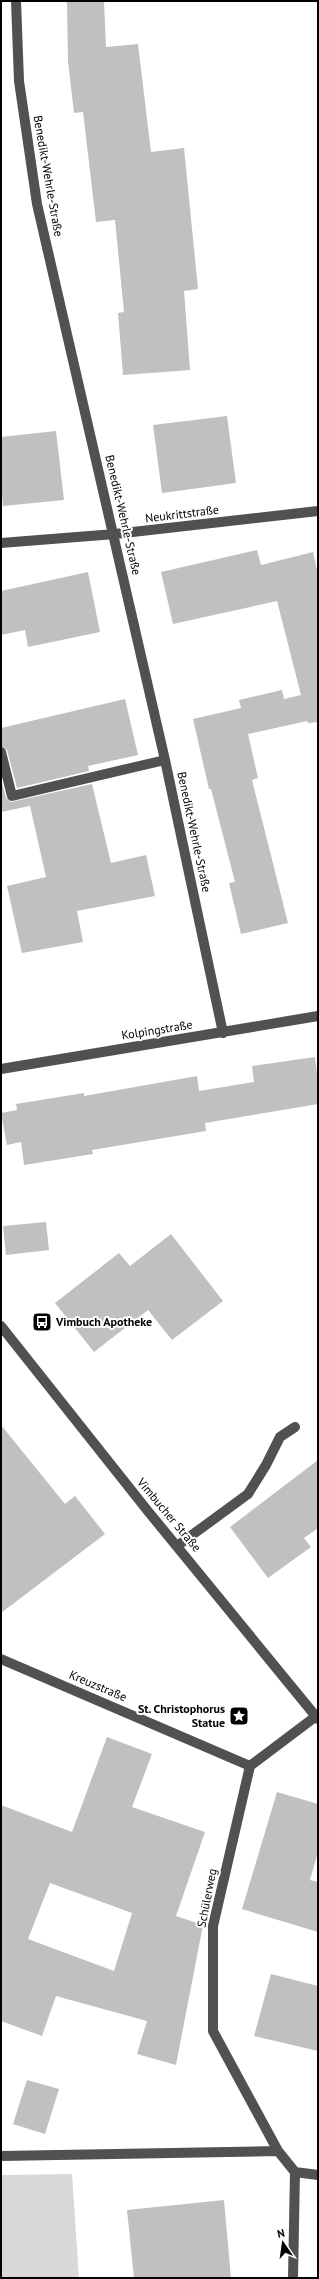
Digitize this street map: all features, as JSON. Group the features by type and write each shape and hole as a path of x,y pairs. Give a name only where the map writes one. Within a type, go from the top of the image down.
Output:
{"street":[{"name":"Benedikt-Wehrle-Straße","path":"16,1 19,82 37,204 115,534 166,760 223,1033"},
{"name":"Neukrittstraße","path":"1,543 115,534 318,511"},
{"path":"1,752 12,796 166,760"},
{"name":"Kolpingstraße","path":"1,1069 318,1016"},
{"name":"Vimbucher Straße","path":"1,1326 316,1718"},
{"path":"177,1546 248,1494 266,1465 280,1437 295,1427"},
{"name":"Kreuzstraße","path":"1,1658 250,1766"},
{"path":"250,1766 316,1718"},
{"name":"Schülerweg","path":"250,1766 213,1926 213,2031 278,2150 295,2172"},
{"path":"1,2156 278,2150"},
{"path":"293,2278 295,2172 318,2175"}],"shaded area":[{"path":"72,2174 79,2278 1,2278 1,2175"}],"building":[{"path":"67,1 104,1 106,47 138,44 151,152 184,148 198,289 184,291 190,370 123,375 118,313 124,312 115,220 96,222 83,112 74,113 68,61"},
{"path":"227,416 236,483 162,493 153,425"},
{"path":"56,431 64,500 3,506 1,486 1,437"},
{"path":"257,550 261,565 313,552 318,575 318,722 308,723 307,721 248,734 258,778 252,780 288,923 241,934 229,883 235,882 211,789 209,789 193,719 241,708 239,700 282,690 284,699 301,695 277,601 173,624 161,572"},
{"path":"88,572 100,632 28,647 25,630 1,635 1,591"},
{"path":"125,699 138,755 88,766 89,771 17,788 7,750 1,746 1,728"},
{"path":"1,779 6,798 11,802 92,784 111,863 146,855 155,896 77,911 83,942 22,953 7,886 46,877 30,806 1,812"},
{"path":"315,1057 318,1080 318,1104 205,1123 206,1131 92,1150 93,1154 24,1165 21,1142 7,1145 1,1113 17,1110 16,1104 84,1093 84,1096 197,1076 199,1091 254,1082 252,1066"},
{"path":"46,1222 49,1250 6,1255 3,1226"},
{"path":"171,1234 223,1301 172,1340 148,1310 94,1352 55,1303 119,1253 130,1266"},
{"path":"1,1425 65,1504 75,1496 105,1534 1,1613"},
{"path":"318,1460 318,1528 304,1538 311,1547 268,1578 230,1527"},
{"path":"107,1737 152,1754 132,1807 205,1832 176,1916 203,1925 176,2065 137,2054 147,2021 56,1996 42,2036 1,2021 1,1805 72,1832","holes":["50,1883 132,1913 114,1971 28,1939"]},
{"path":"277,1792 318,1804 318,1852 310,1880 318,1882 318,1932 242,1909"},
{"path":"271,1974 318,1986 318,2051 254,2036"},
{"path":"27,2080 59,2089 45,2134 13,2124"},
{"path":"224,2200 231,2278 134,2278 127,2210"}],"place":[{"name":"Vimbuch Apotheke","path":"42,1322"},
{"name":"St. Christophorus Statue","path":"239,1716"}]}
